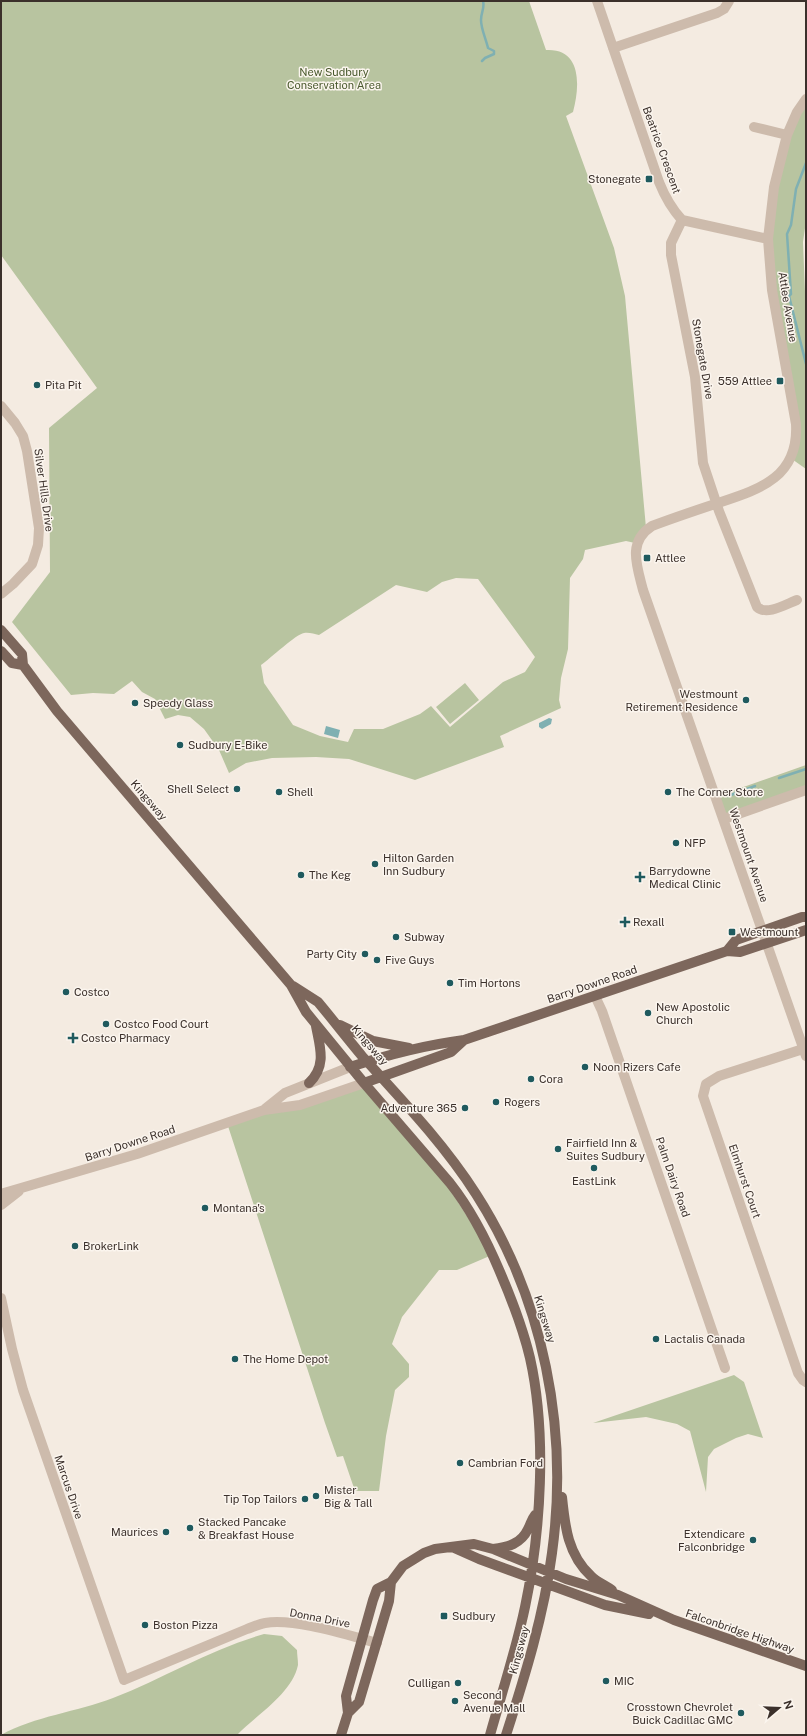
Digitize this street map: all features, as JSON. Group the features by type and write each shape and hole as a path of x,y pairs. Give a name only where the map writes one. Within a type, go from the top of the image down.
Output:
{"main road":[{"name":"Kingsway","path":"1,630 22,654 23,665 57,711 291,985 306,1012 315,1024 463,1200 486,1240 508,1289 524,1338 534,1380 538,1421 539,1454 537,1513 530,1578 518,1635 490,1735"},
{"name":"Kingsway","path":"1,651 12,663 23,665"},
{"name":"Barry Downe Road","path":"727,951 736,940 802,917 806,917"},
{"name":"Barry Downe Road","path":"350,1067 445,1042 464,1040 727,951 740,952 806,930"},
{"name":"Kingsway","path":"291,985 318,1002 463,1175 492,1221 515,1269 537,1329 550,1388 557,1441 555,1535 547,1585 530,1656 506,1735"},
{"path":"334,1022 363,1038 379,1044 421,1048"},
{"path":"309,1083 318,1073 320,1063 320,1051 315,1024"},
{"name":"Barry Downe Road","path":"364,1083 451,1052 464,1040"},
{"path":"557,1472 562,1492 565,1526 574,1554 592,1577 618,1595"},
{"path":"493,1549 515,1544 528,1530 531,1521 537,1513"},
{"name":"Falconbridge Highway","path":"391,1582 403,1566 413,1558 435,1549 474,1544 493,1549 549,1573 618,1595 666,1617 806,1666"},
{"name":"Falconbridge Highway","path":"451,1546 479,1559 547,1585 613,1607 666,1617"},
{"path":"341,1735 348,1713 346,1696 377,1589 391,1582"},
{"path":"348,1713 359,1702 389,1601 391,1582"}],"street":[{"name":"Beatrice Crescent","path":"597,1 659,182 670,205 682,220"},
{"path":"613,48 717,13 724,9 729,1"},
{"name":"Attlee Avenue","path":"716,504 755,490 776,478 790,458 796,438 796,424 772,290 768,239 774,187 787,135 797,112 806,99"},
{"path":"754,126 787,135"},
{"path":"682,220 768,239"},
{"name":"Stonegate Drive","path":"682,220 671,243 671,255 695,378 703,463 716,504 757,607 760,610 770,610 797,600"},
{"name":"Silver Hills Drive","path":"1,406 15,423 23,436 27,451 40,528 38,545 32,564 14,584 1,594"},
{"name":"Westmount Avenue","path":"716,504 652,526 640,536 636,543 636,553 643,590 805,1051"},
{"path":"724,819 806,790"},
{"name":"Palm Dairy Road","path":"595,996 602,1011 725,1368"},
{"name":"Elmhurst Court","path":"805,1051 719,1076 706,1084 703,1096 798,1373 806,1382"},
{"name":"Barry Downe Road","path":"264,1110 285,1093 350,1067"},
{"name":"Barry Downe Road","path":"1,1194 130,1157 264,1110 300,1106 364,1083"},
{"path":"1,1204 26,1187"},
{"name":"Marcus Drive","path":"1,1298 23,1390 124,1680"},
{"name":"Donna Drive","path":"124,1680 247,1628 265,1623 302,1625 377,1643"}],"green space":[{"name":"New Sudbury Conservation Area","path":"1,1 529,1 546,50 558,51 566,55 576,70 577,91 573,112 566,116 614,248 625,296 646,528 635,543 626,541 585,550 583,559 570,578 568,649 561,678 559,700 561,708 500,736 504,747 415,780 349,759 316,757 272,758 246,763 229,773 219,750 204,729 190,717 178,715 165,719 155,699 142,692 132,681 114,694 93,693 71,695 12,622 50,572 49,428 97,388 1,255","holes":["456,578 478,579 535,657 525,672 503,682 450,727 431,706 420,714 383,729 354,729 348,742 320,736 293,725 264,683 261,665 300,634 310,633 319,635 396,585 427,592 442,582"]},
{"path":"806,98 806,221 803,242 806,316 806,469 789,457 796,437 770,273 777,172"},
{"path":"465,683 479,700 450,724 436,707"},
{"path":"806,765 806,790 723,819 715,797"},
{"path":"364,1083 434,1165 492,1255 457,1270 439,1270 402,1317 392,1344 409,1364 409,1377 395,1390 386,1436 379,1491 355,1491 343,1456 337,1457 227,1123"},
{"path":"734,1375 744,1382 763,1438 748,1434 714,1449 708,1457 706,1492 690,1431 677,1424 646,1417 593,1423"},
{"path":"264,1634 282,1636 297,1650 298,1665 289,1685 281,1695 237,1735 1,1735 28,1723 113,1698 206,1656 244,1640"}],"water":[{"path":"549,718 552,719 551,724 542,729 539,727 539,723"},
{"path":"326,726 340,730 338,738 324,734"}],"waterway":[{"path":"482,61 494,54 494,51 488,48 482,27 481,20 484,6 483,1"},
{"path":"806,163 796,189 791,225 787,234 791,294 789,296 806,364"},
{"path":"779,778 806,769"},
{"path":"728,796 755,786"}],"place":[{"name":"Stonegate","path":"649,179"},
{"name":"559 Attlee","path":"780,381"},
{"name":"Pita Pit","path":"37,385"},
{"name":"Attlee","path":"647,558"},
{"name":"Westmount Retirement Residence","path":"746,700"},
{"name":"Speedy Glass","path":"135,703"},
{"name":"Sudbury E-Bike","path":"180,745"},
{"name":"Shell Select","path":"237,789"},
{"name":"Shell","path":"279,792"},
{"name":"The Corner Store","path":"668,792"},
{"name":"NFP","path":"676,843"},
{"name":"Hilton Garden Inn Sudbury","path":"375,864"},
{"name":"The Keg","path":"301,875"},
{"name":"Barrydowne Medical Clinic","path":"640,877"},
{"name":"Rexall","path":"625,922"},
{"name":"Westmount","path":"732,932"},
{"name":"Subway","path":"396,937"},
{"name":"Party City","path":"365,954"},
{"name":"Five Guys","path":"377,960"},
{"name":"Tim Hortons","path":"450,983"},
{"name":"Costco","path":"66,992"},
{"name":"New Apostolic Church","path":"648,1013"},
{"name":"Costco Food Court","path":"106,1024"},
{"name":"Costco Pharmacy","path":"73,1038"},
{"name":"Noon Rizers Cafe","path":"585,1067"},
{"name":"Cora","path":"531,1079"},
{"name":"Rogers","path":"496,1102"},
{"name":"Adventure 365","path":"465,1108"},
{"name":"Fairfield Inn & Suites Sudbury","path":"558,1149"},
{"name":"EastLink","path":"594,1168"},
{"name":"Montana's","path":"205,1208"},
{"name":"BrokerLink","path":"75,1246"},
{"name":"Lactalis Canada","path":"656,1339"},
{"name":"The Home Depot","path":"235,1359"},
{"name":"Cambrian Ford","path":"460,1463"},
{"name":"Mister Big & Tall","path":"316,1496"},
{"name":"Tip Top Tailors","path":"305,1499"},
{"name":"Stacked Pancake & Breakfast House","path":"190,1528"},
{"name":"Maurices","path":"166,1532"},
{"name":"Extendicare Falconbridge","path":"753,1540"},
{"name":"Sudbury","path":"444,1616"},
{"name":"Boston Pizza","path":"145,1625"},
{"name":"MIC","path":"606,1681"},
{"name":"Culligan","path":"458,1683"},
{"name":"Second Avenue Mall","path":"455,1701"},
{"name":"Crosstown Chevrolet Buick Cadillac GMC","path":"741,1713"}]}
